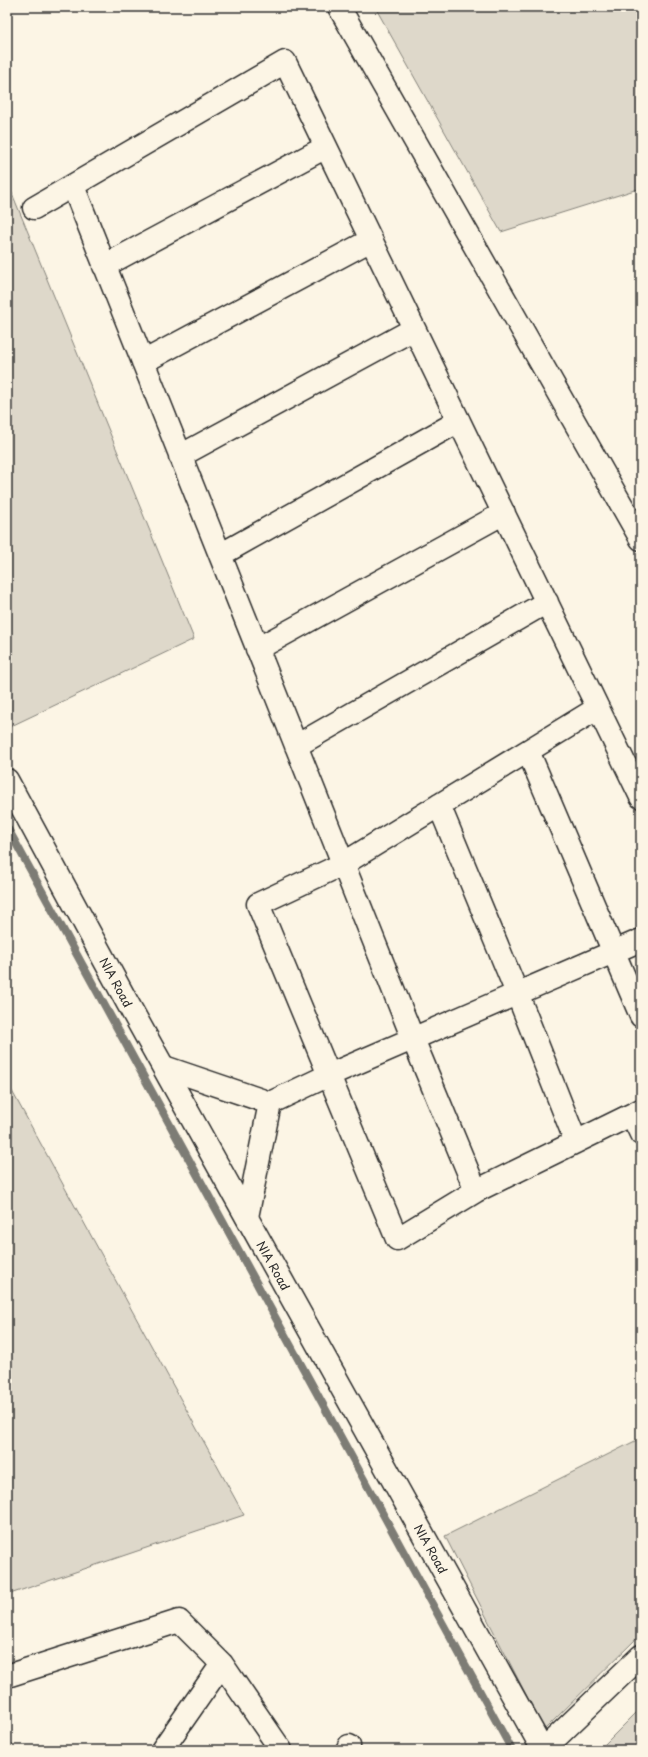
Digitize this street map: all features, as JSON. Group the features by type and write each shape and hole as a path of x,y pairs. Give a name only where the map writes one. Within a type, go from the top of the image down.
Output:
{"street":[{"path":"338,7 641,539"},
{"path":"34,208 285,62 641,797"},
{"path":"104,266 326,147"},
{"path":"73,186 413,1039 476,1191"},
{"path":"143,362 371,240"},
{"path":"180,456 414,329"},
{"path":"220,555 459,421"},
{"path":"257,649 504,513"},
{"path":"296,746 547,602"},
{"path":"598,708 343,864 258,904 397,1239 476,1191 636,1112 641,1134"},
{"path":"528,751 641,1016"},
{"name":"NIA Road","path":"7,780 164,1067 543,1750"},
{"path":"439,805 518,993 576,1142"},
{"path":"164,1067 270,1103 329,1075 641,940"},
{"path":"248,1217 270,1103"},
{"path":"7,1676 179,1621 222,1664 281,1750"},
{"path":"543,1750 641,1656"},
{"path":"162,1750 222,1664"}],"shaded area":[{"path":"375,7 641,7 641,188 501,232"},
{"path":"7,181 194,639 7,728"},
{"path":"7,1082 244,1515 7,1595"},
{"path":"641,1438 641,1634 544,1730 445,1536"},
{"path":"641,1708 641,1750 599,1750"}],"waterway":[{"path":"7,827 512,1750"}]}
